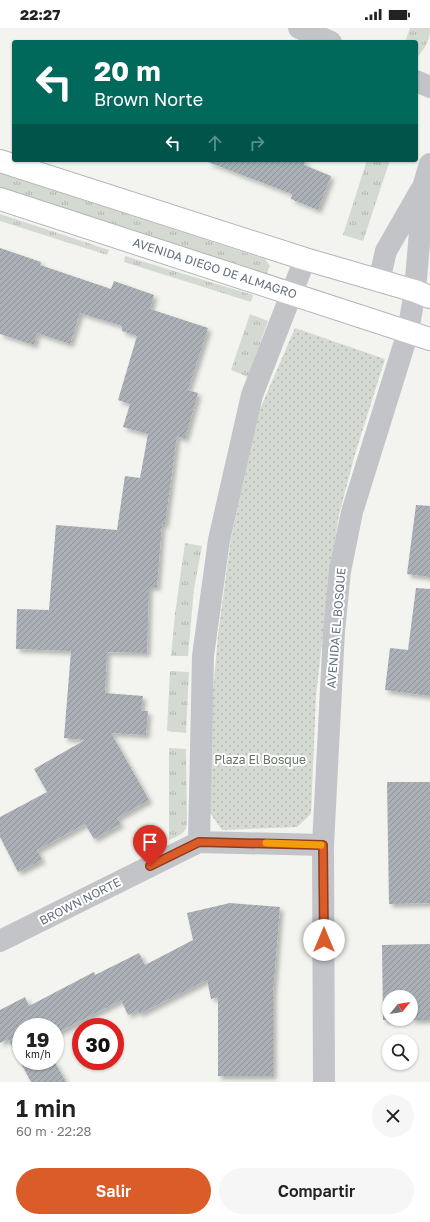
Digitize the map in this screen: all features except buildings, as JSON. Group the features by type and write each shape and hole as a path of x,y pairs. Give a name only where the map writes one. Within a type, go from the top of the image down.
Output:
{"street":[{"path":"299,28 326,40"},
{"path":"418,82 430,87"},
{"path":"0,161 305,259 423,294"},
{"name":"AVENIDA EL BOSQUE","path":"379,281 386,251 427,174"},
{"name":"AVENIDA EL BOSQUE","path":"324,1082 323,845 334,632 340,572 352,512 408,332 423,294 427,174"},
{"name":"AVENIDA DIEGO DE ALMAGRO","path":"0,199 430,339"},
{"path":"199,842 203,656 219,540 252,395 305,259"},
{"name":"BROWN NORTE","path":"0,941 199,842 323,845"}],"green space":[{"path":"410,28 430,28 427,43 418,56 418,40 406,40"},
{"path":"366,162 389,162 363,241 343,235"},
{"path":"0,173 265,259 270,266 267,273 261,275 0,188"},
{"path":"0,214 109,250 107,255 0,221"},
{"path":"125,256 253,295 251,302 124,262"},
{"path":"250,314 268,321 248,377 231,370"},
{"name":"Plaza El Bosque","path":"295,328 385,359 355,454 339,515 329,581 316,696 311,814 297,827 222,830 210,813 207,758 218,635 231,538 260,409"},
{"path":"185,543 202,546 194,589 188,656 171,656 175,614"},
{"path":"170,671 189,672 186,733 167,731"},
{"path":"169,748 186,749 187,824 182,833 169,840"}],"slow traffic":[{"path":"266,843 321,845"}],"route":[{"path":"150,866 199,842 291,843 323,845 324,940"}]}
